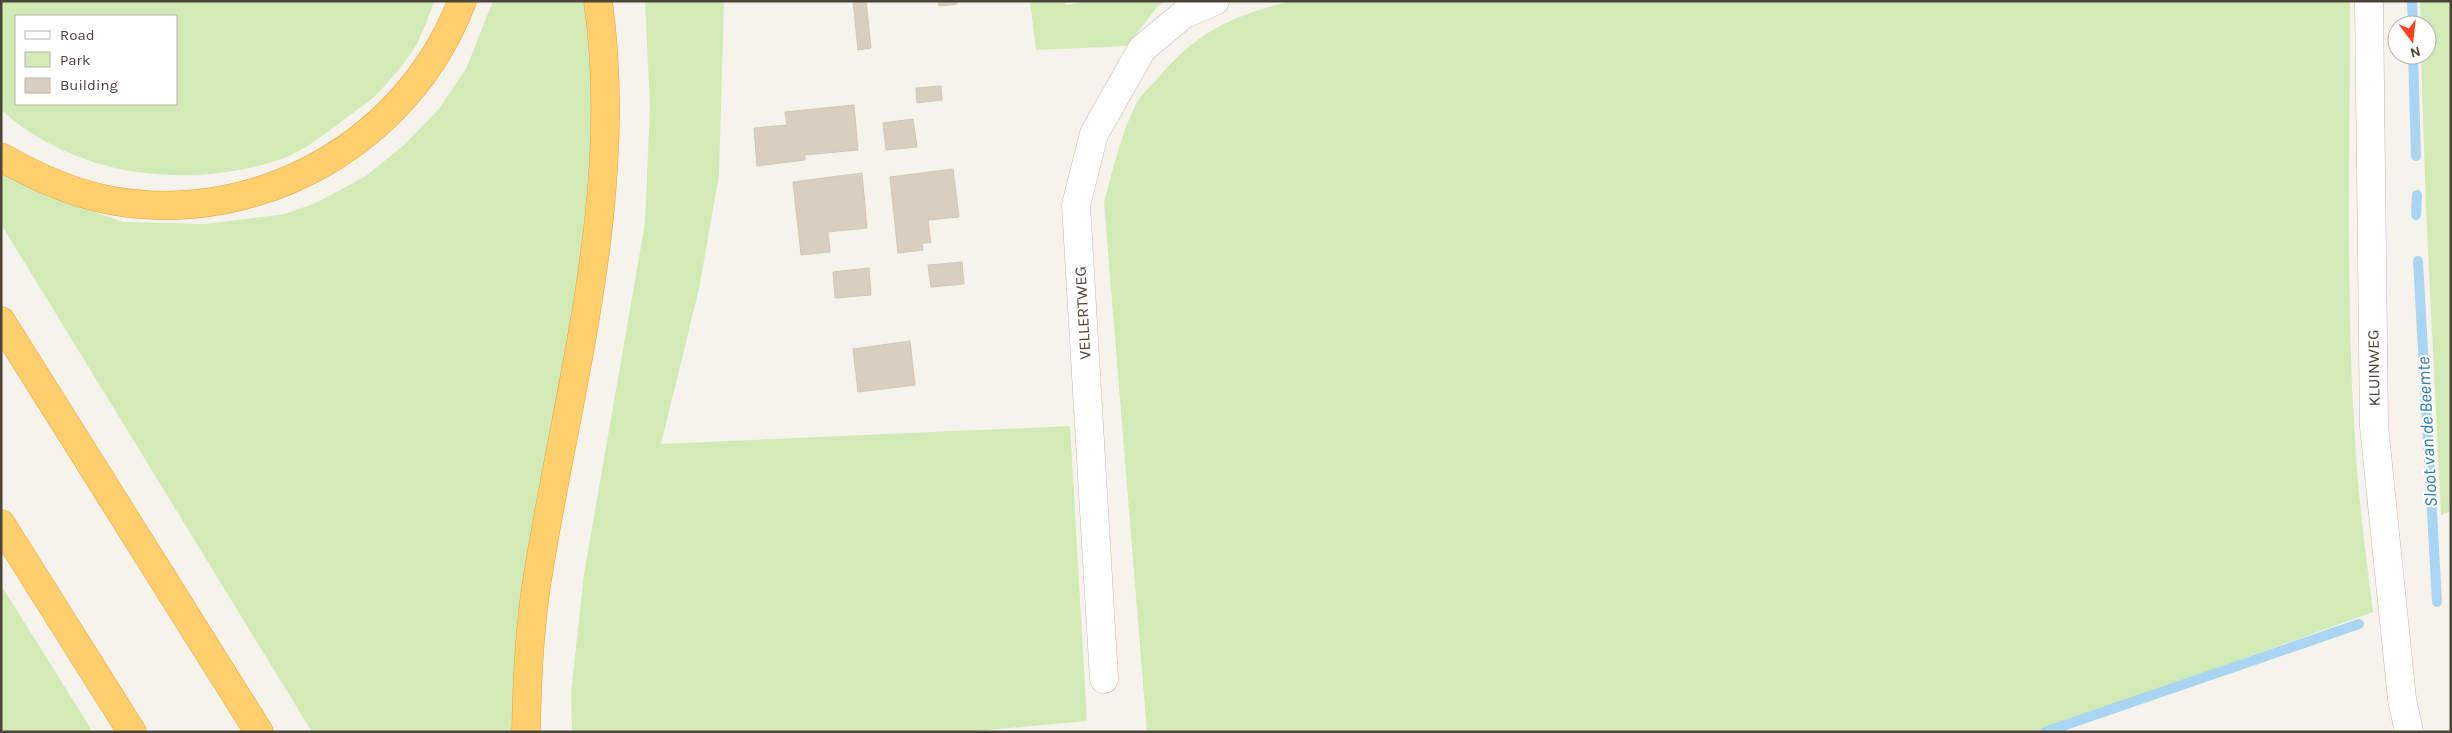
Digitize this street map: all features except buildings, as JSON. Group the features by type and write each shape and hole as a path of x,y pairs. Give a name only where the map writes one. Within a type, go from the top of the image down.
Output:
{"highway":[{"path":"1,157 51,182 113,201 178,205 210,202 272,188 331,160 382,121 425,73 442,46 462,1"},
{"path":"526,732 527,679 537,582 588,295 599,217 605,148 606,78 598,1"},
{"path":"1,321 259,732"},
{"path":"1,524 132,732"}],"street":[{"name":"VELLERTWEG","path":"1104,679 1076,205 1094,134 1142,49 1184,14 1215,1"},
{"name":"KLUINWEG","path":"2369,1 2374,426 2402,699 2409,732"}],"green space":[{"path":"1,1 435,1 415,47 398,71 377,94 315,141 296,153 276,161 241,170 204,175 168,175 131,171 96,163 62,150 30,132 1,110"},
{"path":"493,1 588,1 598,85 593,164 516,732 312,732 1,224 1,169 52,197 123,222 205,224 285,214 318,202 366,176 404,145 438,110 466,69"},
{"path":"645,1 724,1 719,175 699,289 661,444 1070,426 1087,721 965,732 572,732 571,693 584,574 645,223 650,107"},
{"path":"1030,1 1065,1 1066,5 1089,1 1165,1 1157,7 1127,46 1036,50"},
{"path":"1291,1 2350,1 2349,265 2352,371 2357,471 2373,612 2038,732 1147,732 1104,202 1126,127 1136,104 1146,90 1187,48 1202,37 1251,13"},
{"path":"2420,1 2451,1 2451,511 2441,515 2426,210 2421,65 2437,65 2437,15 2421,15"},
{"path":"1,585 93,732 1,732"}],"waterway":[{"name":"Sloot van de Beemte","path":"2412,1 2413,15"},
{"name":"Sloot van de Beemte","path":"2413,65 2416,156"},
{"name":"Sloot van de Beemte","path":"2416,215 2417,195"},
{"name":"Sloot van de Beemte","path":"2418,261 2437,602"},
{"name":"Sloot van de Beemte","path":"2045,732 2359,624"}]}
